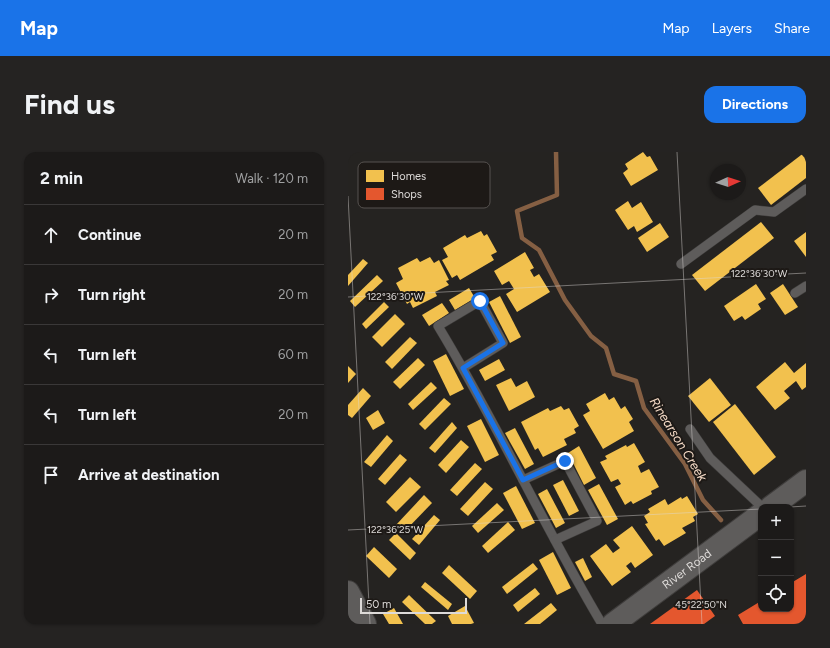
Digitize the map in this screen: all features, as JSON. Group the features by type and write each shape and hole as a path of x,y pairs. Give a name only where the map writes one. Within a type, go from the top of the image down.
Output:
{"street":[{"path":"775,504 806,480"},
{"name":"River Road","path":"612,624 758,516"},
{"path":"348,592 365,624"}],"lane":[{"path":"681,264 755,210 774,212 806,189"},
{"path":"795,293 806,286"},
{"path":"463,368 503,343 480,301 438,326 463,368 555,540 602,624"},
{"path":"690,429 710,458 759,504"},
{"path":"523,480 565,461 597,521 555,540"}],"building: Homes":[{"path":"643,152 647,157 650,156 658,170 631,186 623,173 628,169 625,164"},
{"path":"805,152 806,178 771,205 758,188"},
{"path":"628,201 632,208 641,202 653,222 637,232 634,226 628,230 615,210"},
{"path":"761,222 774,238 705,291 692,275"},
{"path":"660,223 669,237 647,252 638,238"},
{"path":"481,231 484,236 487,234 497,252 491,255 494,260 460,280 457,275 452,278 442,260 448,257 443,248 465,235 467,238"},
{"path":"806,232 806,257 794,241"},
{"path":"525,252 534,268 530,270 534,277 539,274 550,292 517,312 506,294 514,289 509,281 502,285 494,271"},
{"path":"430,257 434,263 439,260 449,280 446,281 449,285 435,292 437,296 413,308 410,302 407,304 396,283 403,279 398,268 417,258 420,262"},
{"path":"363,259 368,263 348,286 348,275"},
{"path":"377,275 383,281 355,307 350,301"},
{"path":"756,284 766,299 758,304 761,309 745,320 742,316 734,321 724,306"},
{"path":"783,284 798,307 785,315 770,293"},
{"path":"469,288 475,298 455,310 449,300"},
{"path":"500,296 521,337 510,343 489,302"},
{"path":"384,302 389,307 366,329 362,324"},
{"path":"442,303 449,313 429,326 422,315"},
{"path":"395,314 405,324 382,347 372,337"},
{"path":"410,337 417,343 392,369 385,362"},
{"path":"446,354 464,389 450,396 433,361"},
{"path":"418,358 425,365 400,389 393,382"},
{"path":"499,359 505,370 485,381 479,370"},
{"path":"785,362 794,373 806,363 806,387 802,390 796,381 784,391 790,398 775,410 756,387"},
{"path":"348,366 356,374 348,383"},
{"path":"511,378 516,387 527,381 535,397 509,411 496,385"},
{"path":"710,378 731,405 709,422 688,396"},
{"path":"431,382 437,388 413,410 408,404"},
{"path":"363,388 371,396 352,418 348,415 348,405"},
{"path":"605,393 609,400 614,397 621,409 625,406 633,419 629,422 634,431 603,449 583,415 590,411 586,404"},
{"path":"444,398 451,404 425,430 419,424"},
{"path":"735,404 776,457 754,475 713,422"},
{"path":"561,406 564,410 569,408 579,426 574,429 576,433 564,439 567,445 543,457 538,448 535,450 521,422 548,408 550,411"},
{"path":"378,410 385,423 373,430 366,418"},
{"path":"481,419 499,455 485,462 467,426"},
{"path":"452,422 457,428 435,453 429,448"},
{"path":"515,428 534,464 525,469 505,433"},
{"path":"387,435 393,441 371,467 364,462"},
{"path":"461,440 469,447 446,473 438,465"},
{"path":"634,443 645,462 638,466 641,473 649,469 659,487 651,491 652,494 633,504 631,501 625,505 615,487 621,484 618,479 611,482 600,462 607,459 605,456 626,445 627,447"},
{"path":"579,446 596,478 584,485 568,453"},
{"path":"400,454 407,460 385,485 378,479"},
{"path":"475,463 482,469 457,496 450,490"},
{"path":"410,477 421,487 396,512 386,502"},
{"path":"563,480 579,511 569,516 553,485"},
{"path":"485,482 493,489 468,516 460,509"},
{"path":"599,484 618,519 607,525 588,490"},
{"path":"516,486 535,523 522,529 503,493"},
{"path":"547,489 565,523 556,528 538,494"},
{"path":"424,495 432,503 404,532 396,525"},
{"path":"687,496 698,514 693,517 695,521 682,528 686,533 664,546 659,539 656,541 645,524 648,523 644,516 650,512 648,509 665,499 668,505 681,497 682,499"},
{"path":"497,503 504,510 478,533 472,526"},
{"path":"434,515 440,520 419,545 412,539"},
{"path":"508,522 515,530 488,553 482,546"},
{"path":"632,526 653,555 635,568 631,562 626,566 631,572 612,586 590,556 606,544 613,553 620,548 613,540"},
{"path":"396,533 416,553 410,560 389,540"},
{"path":"374,547 397,569 389,578 366,556"},
{"path":"553,552 571,588 557,595 539,560"},
{"path":"583,558 592,577 585,581 575,562"},
{"path":"533,563 538,569 507,594 502,587"},
{"path":"449,565 477,591 470,599 442,573"},
{"path":"425,582 452,604 448,610 421,587"},
{"path":"535,588 540,594 518,612 513,605"},
{"path":"409,595 436,621 432,624 425,624 402,602"},
{"path":"551,603 557,610 540,624 524,624"},
{"path":"465,606 474,623 452,624 448,616"},
{"path":"394,608 403,624 389,624 383,614"}],"building: Shops":[{"path":"806,574 806,624 743,624 738,615 758,603 758,612 794,612 794,581"},
{"path":"697,590 715,616 704,624 650,624"}],"waterway":[{"name":"Rinearson Creek","path":"556,152 557,195 517,211 522,238 539,250 565,300 591,336 606,348 614,374 636,381 644,408 685,464 703,500 721,520"}],"route":[{"path":"480,301 503,343 463,368 523,480 565,461"}]}
